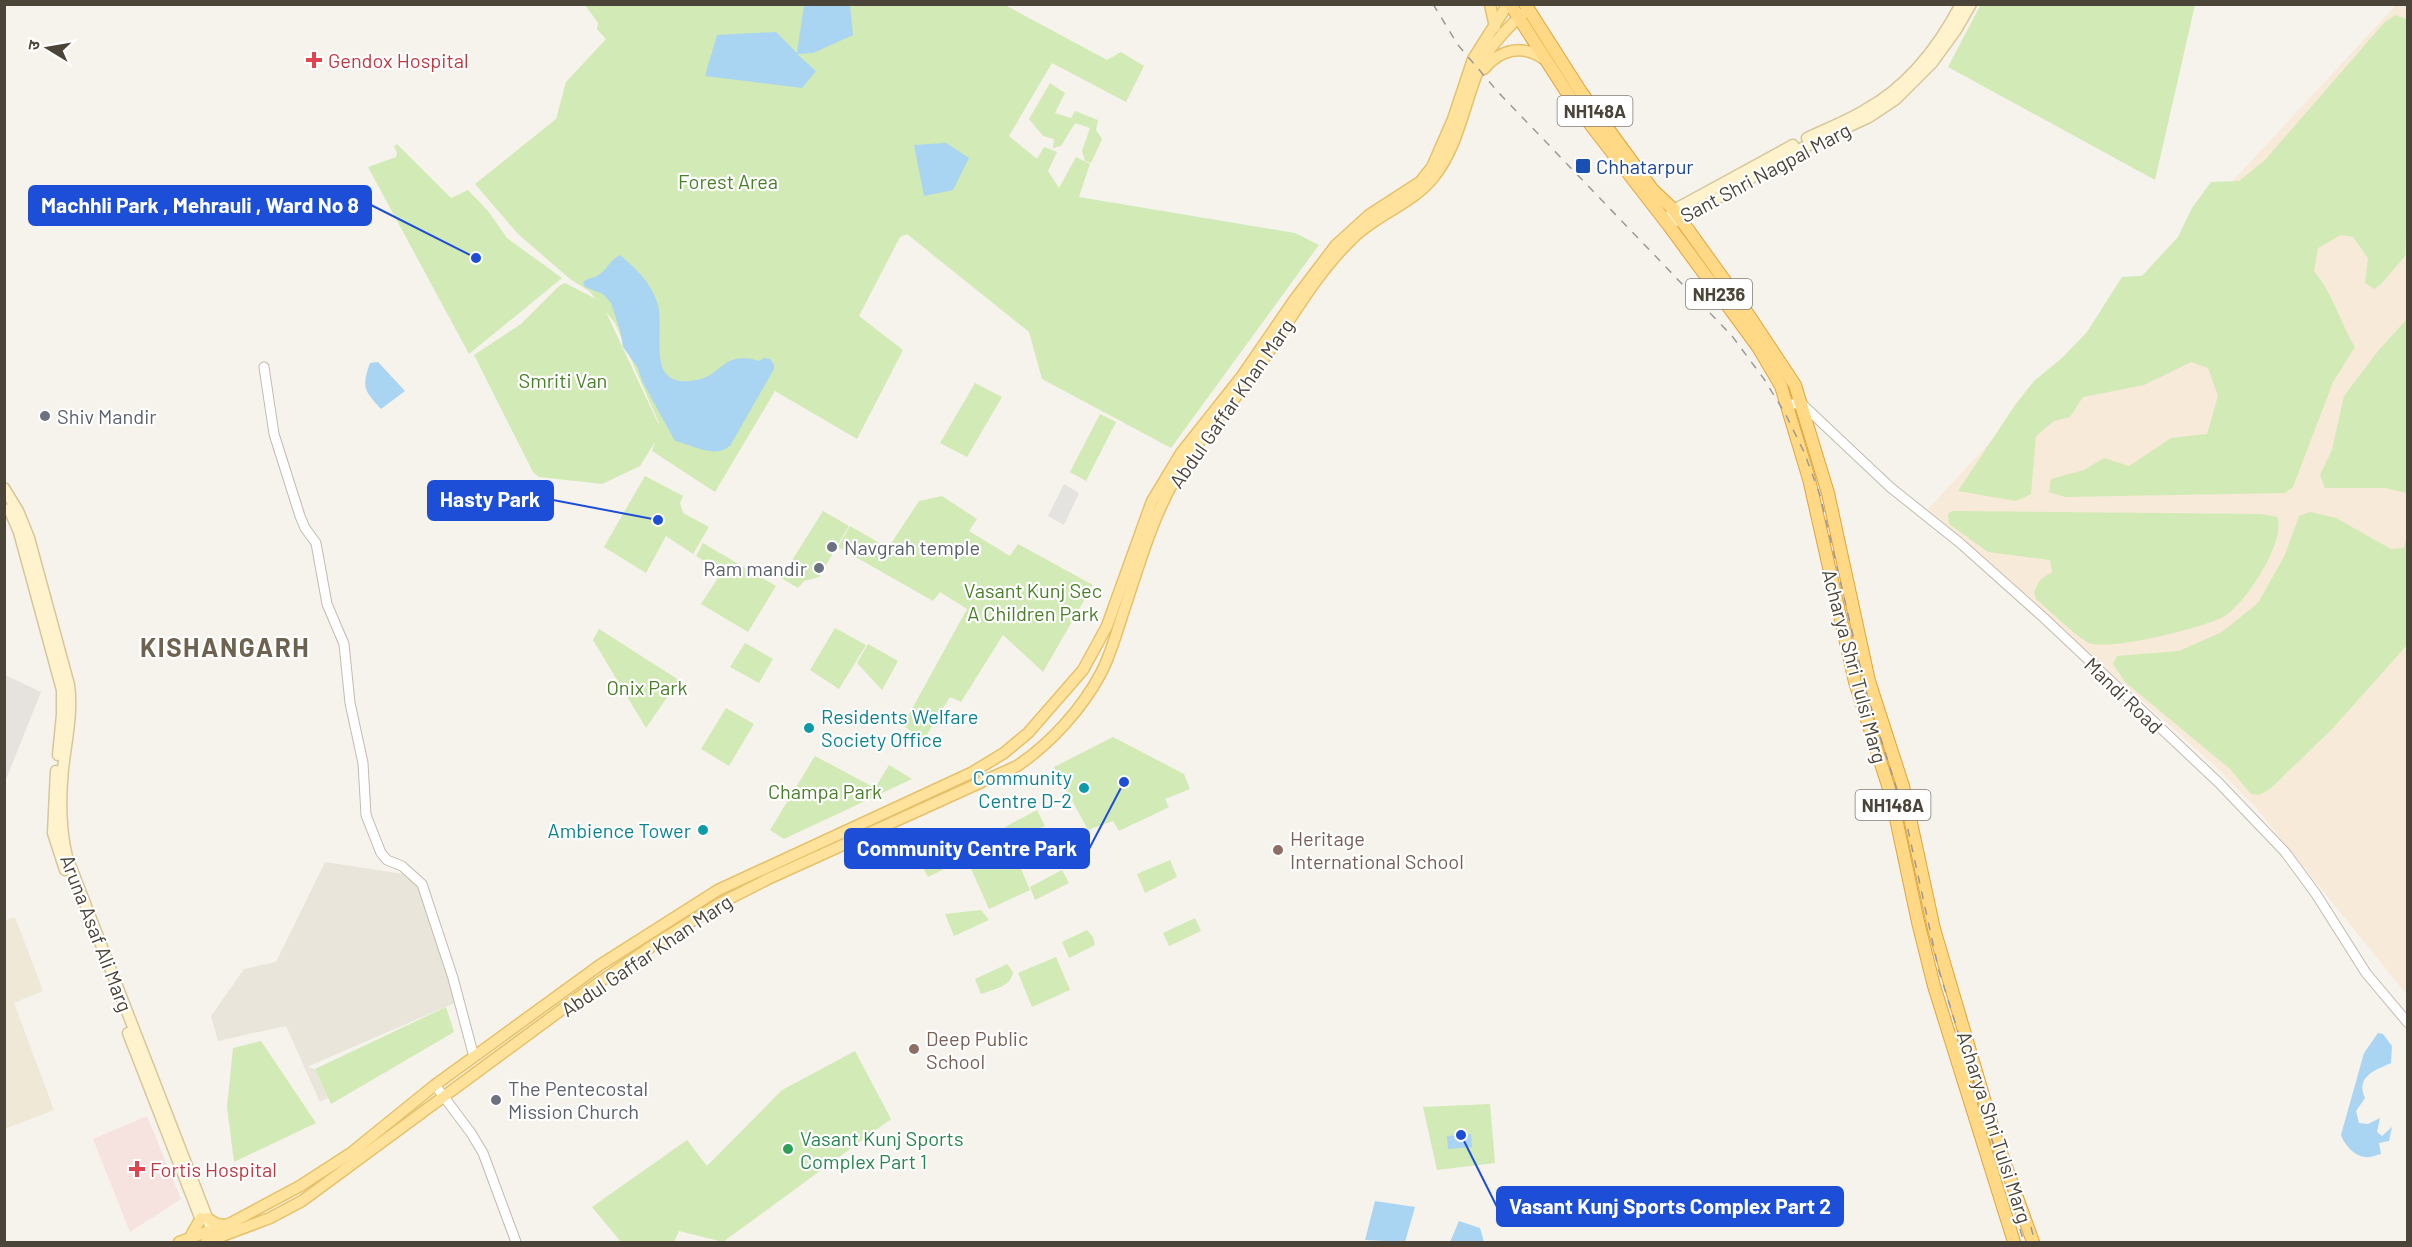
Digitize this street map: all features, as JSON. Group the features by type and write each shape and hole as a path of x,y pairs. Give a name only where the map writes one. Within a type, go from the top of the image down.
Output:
{"highway":[{"name":"NH148A","path":"1509,4 1524,10 1652,189 1678,215"},
{"name":"NH148A","path":"1524,10 1545,59 1573,102 1665,222"},
{"name":"Acharya Shri Tulsi Marg","path":"1678,215 1795,385 1802,404 1828,493 1869,681 1903,786 1932,922 1995,1136 2033,1242"},
{"name":"NH236","path":"1665,222 1772,368"},
{"name":"Acharya Shri Tulsi Marg","path":"1772,368 1787,404 1809,479 1855,682 1891,795 1934,986 2014,1242"},
{"path":"1919,927 1932,922"}],"main road":[{"path":"1490,4 1495,27"},
{"name":"Abdul Gaffar Khan Marg","path":"213,1238 231,1223 295,1189 351,1153 435,1085 600,965 718,890 971,773 1004,753 1028,733 1067,691 1093,655 1107,626 1152,501 1181,453 1242,376 1336,244 1369,215 1420,182 1432,167 1453,119 1473,59 1509,4"},
{"name":"Sant Shri Nagpal Marg","path":"1678,215 1799,142 1866,110 1885,96 1907,79 1928,55 1949,26 1961,4"},
{"name":"Sant Shri Nagpal Marg","path":"1665,222 1798,150 1869,117 1896,99 1932,63 1956,30 1971,4"},
{"name":"Abdul Gaffar Khan Marg","path":"184,1241 213,1238 270,1218 302,1201 646,950 719,904 790,869 1017,766 1043,746 1075,711 1101,673 1154,521 1189,455 1250,378 1288,322 1351,240 1371,223 1421,192 1433,178 1443,163 1480,66 1500,37 1524,10"},
{"path":"1477,77 1496,57 1512,50 1529,51 1545,59"},
{"name":"Aruna Asaf Ali Marg","path":"4,488 18,511 29,538 69,685 71,707 63,769 61,820 67,857 169,1114 204,1218"},
{"name":"Aruna Asaf Ali Marg","path":"4,501 19,532 62,690 62,715 53,797 53,825 57,851 213,1238"},
{"path":"184,1241 204,1218 217,1224 231,1223"}],"street":[{"path":"264,367 274,434 300,516 318,547 327,604 345,651 350,703 363,763 366,815 381,853 387,860 402,866 422,884 450,969 474,1057"},
{"path":"1787,404 1802,404"},
{"name":"Mandi Road","path":"1802,404 1890,487 1960,543 2044,618 2219,783 2285,852 2316,894 2366,973 2408,1023"},
{"path":"435,1085 477,1142 493,1177 516,1242"}],"shaded area":[{"path":"2396,5 2407,5 2407,995 2257,809 2214,765 1928,509"},
{"path":"1064,484 1079,493 1064,525 1048,516"},
{"path":"5,675 41,692 5,782"},
{"path":"325,862 416,876 457,1002 307,1067 315,1069 328,1098 320,1102 286,1026 218,1041 211,1016 244,969 276,962"},
{"path":"15,917 43,991 14,1003 54,1110 5,1129 4,921"},
{"name":"Fortis Hospital","path":"147,1116 181,1199 130,1232 93,1139"}],"green space":[{"path":"1981,4 2195,5 2155,180 1948,67"},
{"name":"Forest Area","path":"585,5 1005,5 1107,60 1121,52 1144,66 1126,102 1052,63 1009,136 1037,159 1044,147 1057,152 1048,171 1059,188 1076,157 1090,164 1079,197 1295,233 1319,245 1171,448 1042,379 1029,332 907,234 900,237 859,316 903,350 857,439 775,391 715,492 652,451 655,442 640,466 602,484 539,477 533,472 474,355 521,324 559,286 565,283 596,299 518,234 475,184 556,119 566,82 606,39 597,29 598,23","holes":["606,312 615,323 659,423"]},
{"path":"2395,15 2408,20 2408,180 2405,256 2374,289 2365,283 2368,258 2353,237 2341,235 2318,248 2314,271 2327,290 2355,347 2333,382 2293,487 2285,493 2065,497 2049,492 2051,479 2084,470 2104,458 2129,466 2171,438 2207,434 2218,396 2208,368 2191,362 2144,385 2083,397 2070,417 2054,421 2036,436 2031,494 2016,501 1958,491 2015,405 2034,381 2062,358 2087,332 2122,277 2142,276 2178,237 2192,208 2211,182 2239,181 2264,161 2384,23"},
{"path":"1050,83 1065,93 1055,113 1071,118 1075,111 1098,120 1096,130 1102,139 1091,163 1085,161 1082,151 1090,128 1075,123 1061,146 1053,148 1054,139 1043,136 1029,119"},
{"path":"397,144 451,198 468,190 488,211 507,238 562,278 469,354 368,167 396,157 394,146"},
{"path":"2407,319 2407,493 2385,488 2325,488 2320,475 2332,450 2344,396 2378,351"},
{"path":"975,383 1002,397 967,457 940,443"},
{"path":"1100,414 1116,422 1086,481 1070,472"},
{"path":"645,476 683,496 680,503 683,513 709,527 693,554 666,536 646,573 604,547"},
{"name":"Vasant Kunj Sec A Children Park","path":"942,496 977,519 969,531 1010,556 1018,544 1093,585 1043,672 1003,635 961,702 950,697 923,741 903,725 967,609 940,592 933,601 838,547 850,526 888,548 919,501"},
{"path":"823,511 849,526 819,577 804,581 798,588 781,578"},
{"path":"1952,511 2261,514 2277,517 2278,528 2276,541 2262,572 2242,600 2223,617 2196,627 2156,637 2100,645 2085,641 2036,599 2034,592 2040,580 2052,572 2050,560 1988,552 1949,524 1948,514"},
{"path":"2310,512 2336,518 2391,549 2404,548 2407,536 2407,645 2333,728 2271,788 2259,795 2251,794 2230,769 2125,682 2113,664 2117,656 2179,651 2222,632 2258,603 2285,555 2299,516"},
{"path":"703,543 776,586 748,632 701,604 718,578 714,576 718,569 696,556"},
{"path":"835,628 866,645 839,689 810,670"},
{"name":"Onix Park","path":"599,629 679,680 646,728 593,640"},
{"path":"745,643 773,659 759,683 730,667"},
{"path":"868,644 898,661 882,690 857,663"},
{"path":"726,708 754,724 729,766 701,749"},
{"path":"1113,737 1184,774 1190,789 1165,799 1169,807 1119,831 1113,821 1088,830 1054,767"},
{"name":"Champa Park","path":"815,756 875,788 889,765 912,779 784,839 770,830"},
{"path":"1037,810 1045,826 1012,840 1005,827"},
{"path":"1009,841 1030,890 989,909 967,860"},
{"path":"950,849 957,851 960,858 958,862 928,877 920,862"},
{"path":"1170,860 1177,877 1145,893 1137,874"},
{"path":"1062,870 1069,883 1035,900 1030,887"},
{"path":"981,910 989,920 954,936 945,914"},
{"path":"1195,918 1201,931 1169,946 1163,933"},
{"path":"1087,930 1093,937 1095,945 1069,958 1062,942"},
{"path":"1056,957 1070,990 1032,1007 1018,973"},
{"path":"1007,964 1013,972 1009,981 1001,987 981,994 975,979"},
{"path":"446,1007 454,1032 331,1104 315,1069"},
{"path":"261,1041 316,1123 234,1162 227,1107 233,1048"},
{"name":"Vasant Kunj Sports Complex Part 1","path":"855,1051 891,1119 723,1242 679,1231 674,1242 621,1242 592,1207 687,1140 707,1166 782,1090"},
{"path":"1490,1104 1495,1163 1437,1170 1423,1107"}],"water":[{"path":"804,5 850,5 853,35 813,53 797,54 816,71 802,88 705,76 717,35 776,32 797,53"},
{"path":"946,143 969,158 953,190 924,196 914,145"},
{"path":"620,255 642,276 657,302 662,366 666,374 673,379 688,381 699,379 729,361 739,358 759,361 764,358 770,359 774,364 774,369 730,446 724,450 703,450 675,441 642,381 638,368 623,347 611,303 603,294 585,287 583,283 585,281 601,274"},
{"path":"378,362 405,391 381,409 371,398 365,384 370,363"},
{"path":"2378,1033 2383,1034 2392,1046 2391,1063 2374,1071 2365,1079 2363,1090 2365,1098 2356,1111 2359,1123 2368,1124 2380,1118 2377,1132 2382,1136 2392,1127 2389,1141 2379,1143 2381,1154 2368,1157 2354,1152 2347,1146 2341,1135 2364,1053"},
{"path":"1471,1134 1472,1147 1448,1149 1447,1136"},
{"path":"1375,1201 1415,1207 1405,1242 1365,1240"},
{"path":"1459,1221 1480,1228 1484,1242 1450,1242"}],"railway":[{"path":"1433,4 1458,45 1498,92 1732,336 1764,379 1786,415 1804,452 1820,495 1866,691 1905,816 1939,971 2024,1242"},
{"path":"2031,1227 2035,1242"}],"place":[{"name":"Gendox Hospital","path":"314,60"},
{"name":"Chhatarpur","path":"1583,166"},
{"name":"Machhli Park , Mehrauli , Ward No 8","path":"476,258"},
{"name":"Shiv Mandir","path":"45,416"},
{"name":"Hasty Park","path":"658,520"},
{"name":"Navgrah temple","path":"832,547"},
{"name":"Ram mandir","path":"819,568"},
{"name":"Residents Welfare Society Office","path":"809,728"},
{"name":"Community Centre Park","path":"1124,782"},
{"name":"Community Centre D-2","path":"1084,788"},
{"name":"Ambience Tower","path":"703,830"},
{"name":"Heritage International School","path":"1278,850"},
{"name":"Deep Public School","path":"914,1049"},
{"name":"The Pentecostal Mission Church","path":"496,1100"},
{"name":"Vasant Kunj Sports Complex Part 2","path":"1461,1135"},
{"name":"Vasant Kunj Sports Complex Part 1","path":"788,1149"},
{"name":"Fortis Hospital","path":"137,1169"}],"district":[{"name":"KISHANGARH","path":"225,646"}],"park label":[{"name":"Smriti Van","path":"563,380"}]}
